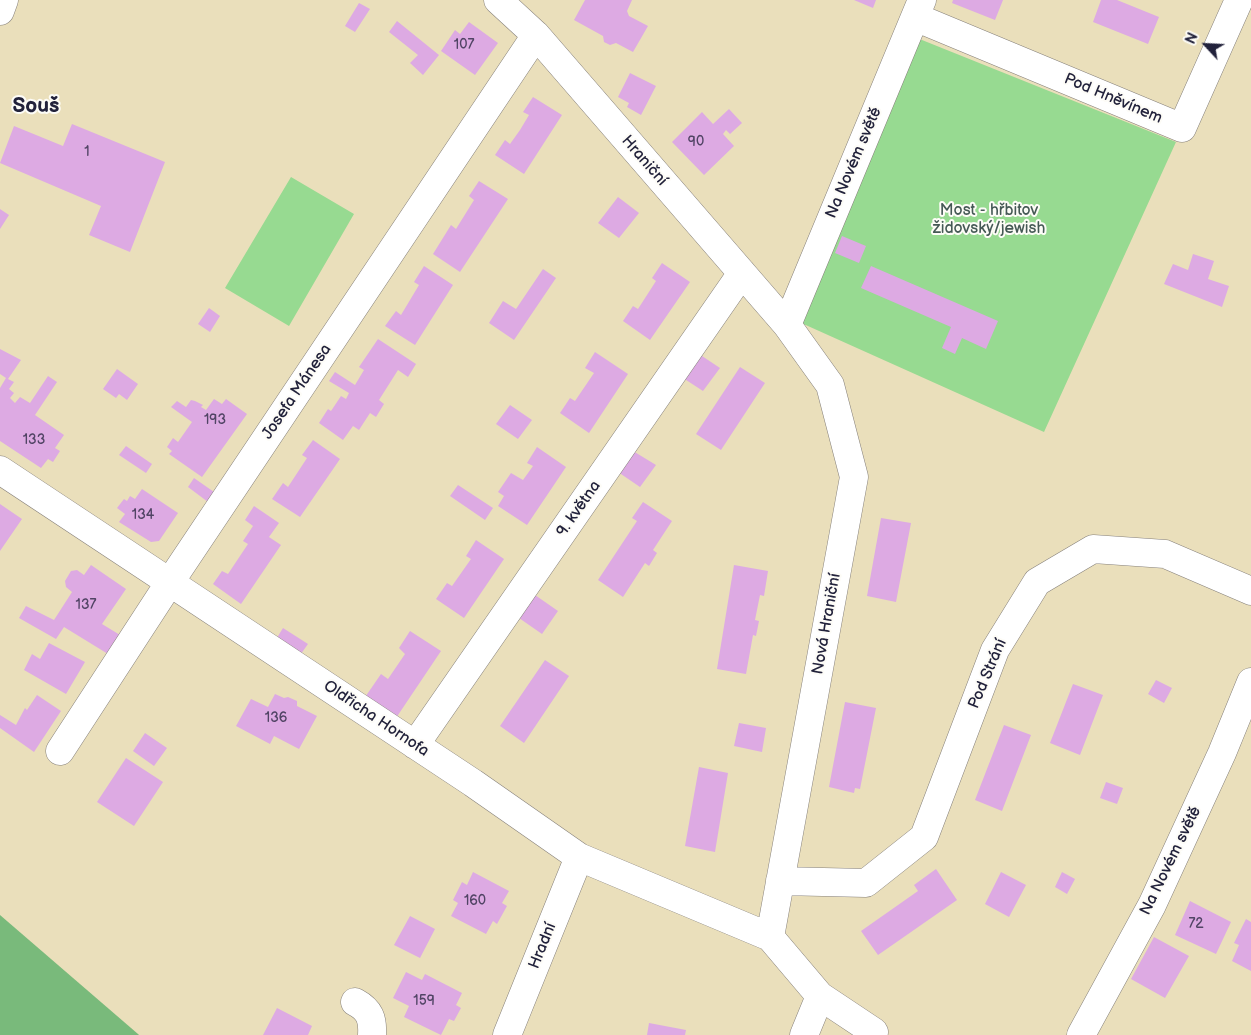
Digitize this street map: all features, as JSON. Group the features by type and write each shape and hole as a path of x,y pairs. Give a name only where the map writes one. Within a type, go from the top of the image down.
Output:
{"street":[{"path":"0,11 4,0"},
{"name":"Hraniční","path":"498,0 536,36 787,325"},
{"name":"Pod Hněvínem","path":"919,8 1182,128 1239,0"},
{"name":"Na Novém světě","path":"787,325 919,8"},
{"name":"Josefa Mánesa","path":"60,751 170,582 536,36"},
{"name":"9. května","path":"416,745 742,273"},
{"name":"Nová Hraniční","path":"770,937 854,477 830,385 787,325"},
{"name":"Oldřicha Hornofa","path":"0,470 416,745 579,857 770,937"},
{"name":"Pod Strání","path":"780,882 866,883 924,837 995,650 1037,582 1092,549 1165,554 1251,591"},
{"name":"Na Novém světě","path":"1081,1035 1152,905 1222,753 1251,682"},
{"name":"Hradní","path":"507,1035 579,857"},
{"path":"770,937 820,996 876,1034"},
{"path":"804,1035 820,996"},
{"path":"355,1002 366,1009 371,1016 372,1035"}],"green space":[{"name":"Most - hřbitov židovský/jewish","path":"917,38 1176,142 1044,432 799,322"},
{"path":"291,177 354,214 289,326 225,288"},
{"path":"0,915 138,1034 139,1035 0,1035"}],"building":[{"path":"585,0 632,0 627,11 629,16 648,26 633,52 616,43 610,45 604,42 603,36 574,20"},
{"path":"854,0 876,0 873,8"},
{"path":"953,0 1003,0 995,20 952,3"},
{"path":"1101,0 1117,0 1159,17 1148,44 1093,22"},
{"path":"359,3 370,9 355,32 345,26"},
{"path":"397,21 439,55 423,75 410,63 418,55 389,32"},
{"path":"469,22 498,43 475,75 441,51 455,30 460,34"},
{"path":"630,73 656,86 641,115 627,107 629,103 618,97"},
{"path":"533,97 562,115 524,174 495,155 505,140 510,144 520,130 529,115 523,112"},
{"path":"729,109 742,123 730,134 726,130 723,134 734,146 704,175 672,142 702,112 713,124"},
{"path":"72,124 165,162 130,252 89,235 101,206 0,163 14,126 63,146"},
{"path":"479,181 508,199 460,272 433,254 451,225 456,229 474,200 469,196"},
{"path":"618,197 639,213 619,238 598,223"},
{"path":"0,209 9,215 0,229"},
{"path":"842,236 866,246 859,263 835,253"},
{"path":"1193,254 1214,261 1208,279 1229,286 1222,307 1164,284 1173,264 1188,270"},
{"path":"662,263 690,282 650,340 623,321 633,306 638,309 656,281 652,278"},
{"path":"424,266 453,285 415,345 385,326 396,311 401,315 419,285 414,282"},
{"path":"871,266 998,321 986,349 962,338 955,354 942,348 951,327 861,288"},
{"path":"543,269 556,278 514,340 489,323 503,301 516,309"},
{"path":"209,308 220,316 210,332 198,324"},
{"path":"378,339 416,364 408,377 398,370 379,400 384,404 376,417 370,413 359,430 353,426 343,440 319,423 328,409 331,411 341,396 346,399 349,393 329,381 335,372 355,385 364,370 359,367"},
{"path":"0,349 21,360 8,379 14,382 9,389 14,393 10,398 15,403 20,397 30,403 48,376 57,382 35,415 64,435 55,448 60,451 53,462 48,459 41,468 0,441 0,388 6,378 0,374"},
{"path":"595,352 628,374 589,433 560,413 570,398 575,401 594,373 585,368"},
{"path":"699,354 720,368 703,391 683,378"},
{"path":"740,367 765,383 721,450 696,434"},
{"path":"117,369 138,384 127,400 119,394 116,398 103,389"},
{"path":"214,399 222,404 226,399 247,414 202,477 169,454 172,451 167,447 173,438 178,442 192,422 171,407 177,401 186,407 191,400 203,405 201,407 206,410"},
{"path":"510,405 532,420 518,439 496,424"},
{"path":"313,440 340,459 300,517 272,499 283,483 288,487 307,458 302,455"},
{"path":"126,446 152,464 146,473 119,455"},
{"path":"537,447 566,467 527,525 498,506 504,496 498,492 511,473 523,480 533,466 527,463"},
{"path":"633,451 656,465 640,487 618,472"},
{"path":"194,478 214,492 208,502 188,487"},
{"path":"458,485 493,508 485,520 450,496"},
{"path":"142,489 178,513 159,541 151,542 119,522 125,514 117,508 124,499 127,501 130,496 135,499"},
{"path":"643,502 672,521 653,550 657,553 649,566 645,563 623,597 598,580 637,521 632,518"},
{"path":"0,504 22,519 0,551"},
{"path":"254,506 279,523 269,537 281,545 241,604 213,584 222,571 228,574 248,544 243,541 253,526 245,520"},
{"path":"881,518 911,523 896,602 867,596"},
{"path":"476,540 504,559 464,618 436,599 447,583 452,586 471,559 466,556"},
{"path":"91,565 126,589 102,624 120,635 108,654 64,627 56,639 19,618 26,606 54,620 72,592 66,587 65,581 71,571 77,570 84,575"},
{"path":"734,565 768,571 764,596 760,595 755,620 759,621 756,636 753,635 746,674 717,669"},
{"path":"535,595 558,611 542,634 519,618"},
{"path":"283,628 308,644 298,658 275,641"},
{"path":"410,631 441,651 392,724 361,703 381,674 388,679 405,654 399,648"},
{"path":"49,643 85,662 66,694 24,670 32,654 40,659"},
{"path":"545,660 569,676 524,743 500,726"},
{"path":"1156,680 1172,688 1164,703 1148,694"},
{"path":"1073,684 1103,695 1080,755 1050,743"},
{"path":"275,694 297,701 297,706 317,716 299,749 274,736 270,744 236,726 251,699 268,707"},
{"path":"37,695 61,711 34,752 0,728 0,715 16,725 25,708 27,710"},
{"path":"845,702 876,708 860,789 855,788 854,793 829,787"},
{"path":"739,723 766,728 762,752 734,746"},
{"path":"1004,725 1031,735 1002,811 975,800"},
{"path":"145,733 167,748 154,766 133,751"},
{"path":"126,758 163,782 134,826 97,802"},
{"path":"699,767 728,773 715,852 685,846"},
{"path":"1106,782 1123,788 1117,804 1100,798"},
{"path":"936,869 957,900 878,955 861,931 918,891 914,885"},
{"path":"473,872 509,891 502,903 507,906 497,924 493,921 486,934 451,916 458,903 453,900 462,882 467,885"},
{"path":"1001,872 1026,885 1009,917 985,904"},
{"path":"1062,872 1075,879 1067,894 1055,887"},
{"path":"1190,901 1231,922 1216,954 1175,935"},
{"path":"410,916 435,929 420,958 394,945"},
{"path":"1246,919 1251,922 1251,971 1232,961 1239,945 1234,943"},
{"path":"1154,937 1189,956 1165,998 1131,979"},
{"path":"406,972 422,980 425,974 462,993 456,1005 461,1008 454,1021 449,1019 441,1035 404,1017 409,1006 393,998"},
{"path":"277,1008 312,1026 308,1035 263,1035"},
{"path":"649,1023 686,1030 685,1035 647,1035"}],"district":[{"name":"Souš","path":"36,107"}]}
